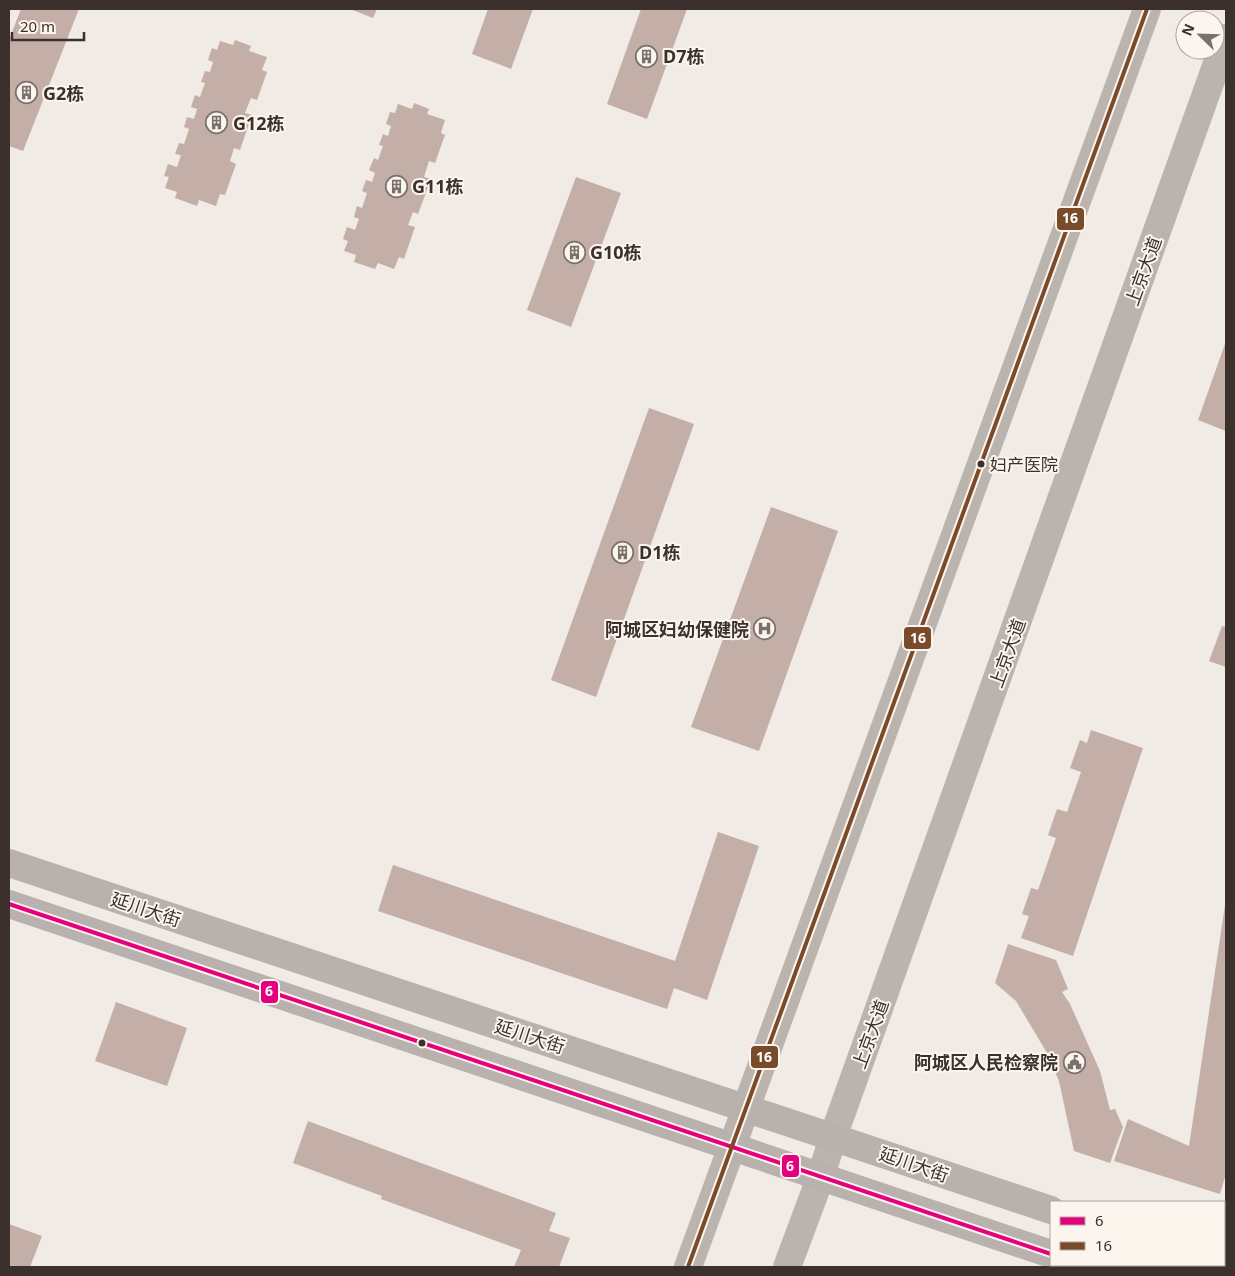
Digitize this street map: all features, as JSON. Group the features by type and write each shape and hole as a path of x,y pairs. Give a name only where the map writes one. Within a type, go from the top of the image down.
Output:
{"main road":[{"path":"688,1267 748,1108 1147,9"},
{"name":"上京大道","path":"787,1267 822,1176 833,1137 1226,38"},
{"name":"延川大街","path":"9,863 1050,1210"},
{"path":"9,904 1050,1254"}],"building":[{"name":"G2栋","path":"21,9 79,9 23,151 9,146 9,40"},
{"path":"350,9 377,9 373,18"},
{"path":"488,9 533,9 511,69 472,54"},
{"name":"D7栋","path":"641,9 687,9 647,119 607,104"},
{"name":"G12栋","path":"235,40 251,46 249,51 267,57 262,70 267,72 257,100 251,98 245,113 252,115 240,150 234,148 230,161 236,164 225,195 220,194 216,206 199,200 197,206 175,198 177,192 165,188 169,177 164,176 168,164 177,167 181,155 175,154 179,143 184,144 189,129 184,127 187,117 194,119 197,109 191,107 195,95 200,97 205,83 201,82 205,71 210,72 213,62 208,60 212,48 217,50 220,41 233,45"},
{"name":"G11栋","path":"414,103 429,109 427,114 445,120 441,133 445,135 435,163 429,161 424,177 431,179 418,214 413,212 408,225 415,227 404,259 399,257 394,269 378,263 375,269 354,262 356,255 344,251 348,241 343,239 347,227 355,230 359,219 354,217 357,206 362,208 367,193 362,191 366,180 372,182 375,173 369,170 374,158 378,160 383,146 379,145 383,134 388,136 391,126 386,124 390,112 395,113 398,104 412,109"},
{"name":"G10栋","path":"576,177 621,193 571,327 527,310"},
{"path":"1226,341 1226,431 1198,420"},
{"name":"D1栋","path":"649,408 694,424 596,697 551,680"},
{"name":"阿城区妇幼保健院","path":"771,507 838,531 759,751 691,727"},
{"path":"1222,626 1226,627 1226,667 1209,661"},
{"path":"1091,730 1143,748 1073,956 1021,938 1029,916 1022,914 1031,888 1038,890 1056,838 1048,835 1057,809 1067,812 1081,772 1070,768 1080,740 1087,743"},
{"path":"718,832 759,846 707,1000 674,988 667,1009 378,911 393,865 675,961"},
{"path":"1225,905 1226,1174 1220,1194 1114,1161 1128,1119 1189,1146"},
{"name":"阿城区人民检察院","path":"1008,944 1056,960 1068,989 1062,992 1070,1004 1100,1071 1110,1110 1115,1109 1123,1127 1110,1163 1074,1151 1059,1081 1047,1053 1016,1001 995,983"},
{"path":"116,1002 187,1028 167,1086 95,1061"},
{"path":"308,1121 556,1213 549,1231 570,1238 559,1267 514,1267 521,1250 381,1199 382,1196 293,1163"},
{"path":"9,1224 42,1236 30,1267 9,1267"}],"transit line":[{"name":"16","path":"688,1267 1147,9"},
{"name":"6","path":"9,904 1050,1254"}],"place":[{"name":"D7栋","path":"647,56"},
{"name":"G2栋","path":"27,93"},
{"name":"G12栋","path":"217,123"},
{"name":"G11栋","path":"396,186"},
{"name":"G10栋","path":"574,252"},
{"name":"妇产医院","path":"981,464"},
{"name":"D1栋","path":"623,552"},
{"name":"阿城区妇幼保健院","path":"765,629"},
{"name":"阿城区人民检察院","path":"1074,1062"}]}
